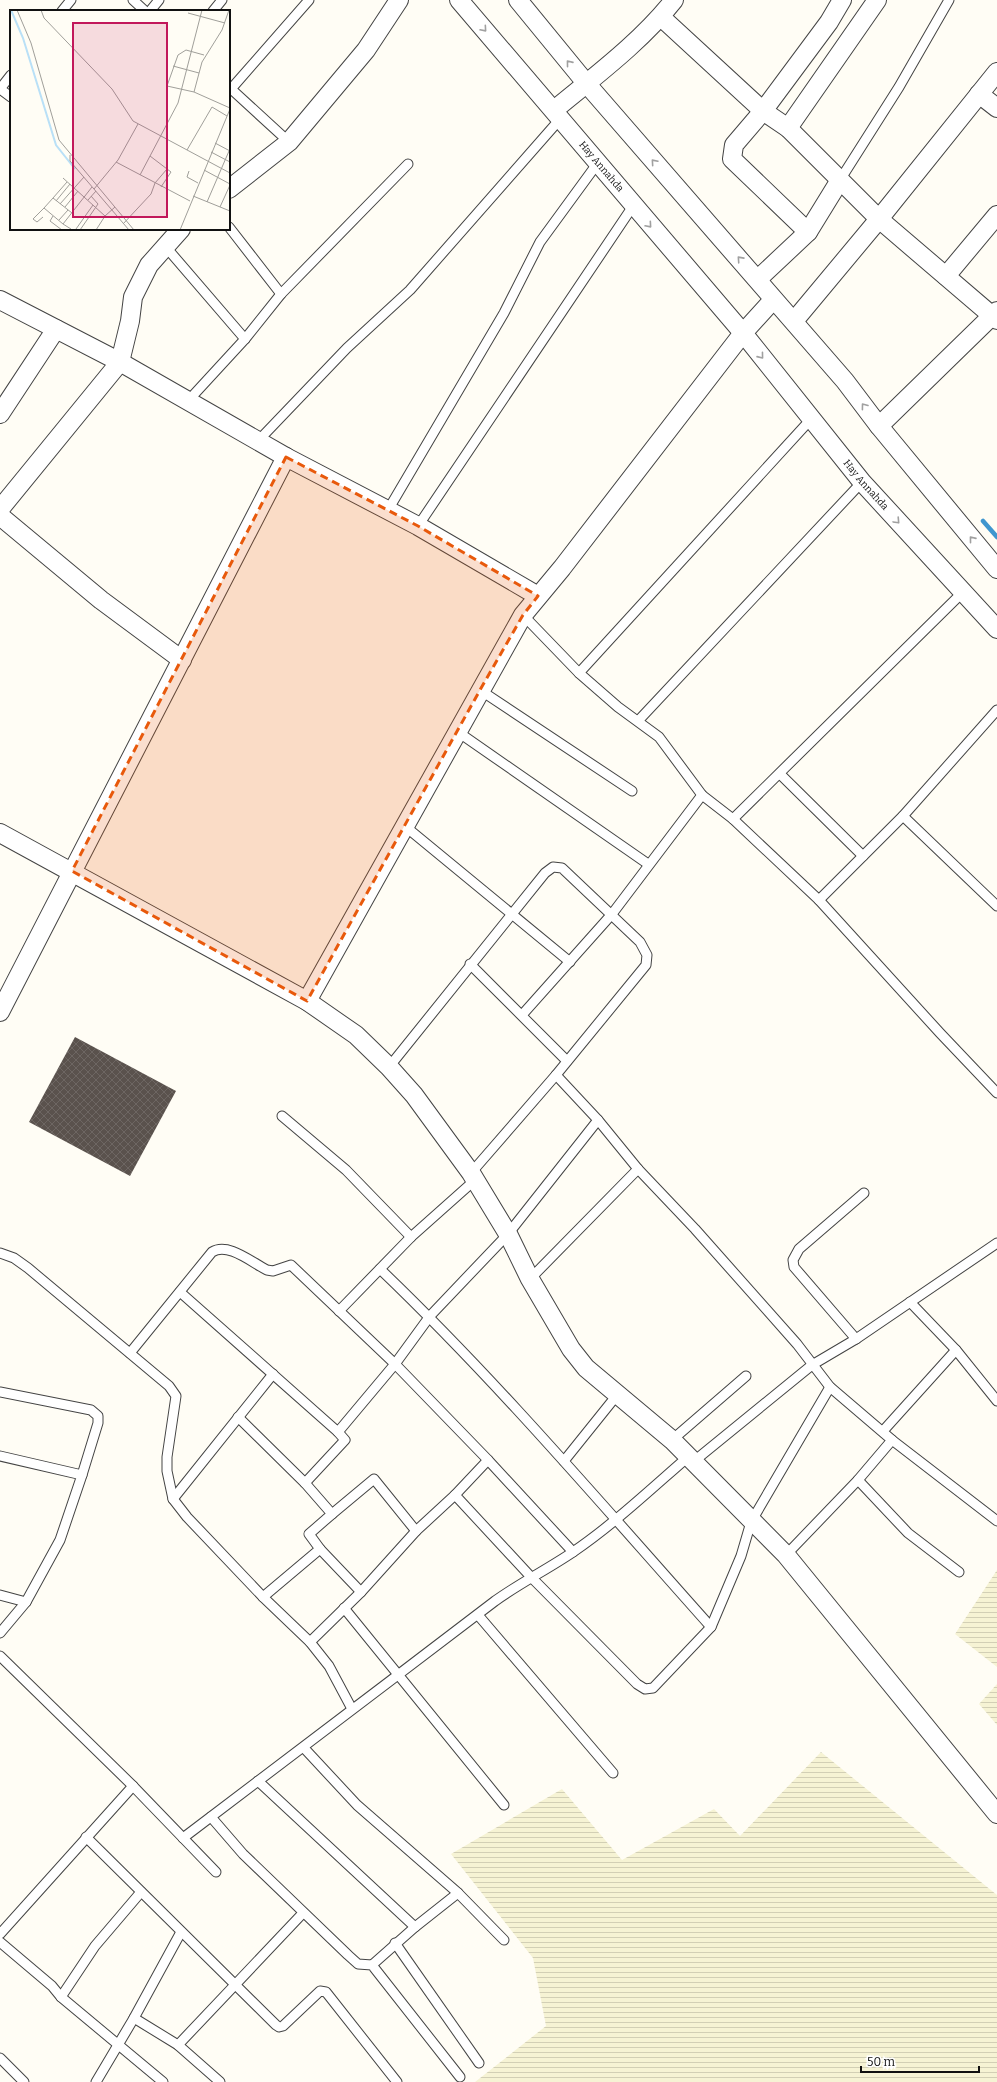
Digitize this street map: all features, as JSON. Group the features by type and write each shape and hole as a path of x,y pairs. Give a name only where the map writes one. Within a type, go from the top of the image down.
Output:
{"street":[{"path":"230,188 289,142 366,50 399,0"},
{"name":"Hay Annahda","path":"459,0 558,114 633,206 743,333 862,482 997,629"},
{"path":"518,0 586,83 758,279 773,300 794,321 845,381 879,426 997,569"},
{"path":"558,114 586,83 661,16 674,0"},
{"path":"808,232 732,159 734,144 763,111 829,22 842,0"},
{"path":"788,128 877,0"},
{"path":"661,16 763,111 788,128 879,219 946,276 996,315 879,426"},
{"path":"794,321 879,219 997,72"},
{"path":"979,94 997,108"},
{"path":"758,279 808,232 840,180"},
{"path":"946,276 997,214"},
{"path":"0,509 120,362 130,321 133,297 149,265 180,230"},
{"path":"0,300 120,362 187,402 286,457 418,526 538,596"},
{"path":"307,1001 406,828 480,690 523,615 562,568 743,333 773,300"},
{"path":"0,414 56,329"},
{"path":"0,1012 286,457"},
{"path":"0,516 102,600 182,660"},
{"path":"0,833 72,871 307,1001 356,1035 389,1067 414,1095 473,1176 508,1234 530,1278 571,1348 586,1368 672,1440 751,1522 786,1555 997,1814"}],"lane":[{"path":"63,10 71,0"},
{"path":"133,0 144,10"},
{"path":"151,10 159,0"},
{"path":"214,10 222,0"},
{"path":"289,142 230,88 309,0"},
{"path":"840,180 899,87 949,0"},
{"path":"10,76 0,89 10,96"},
{"path":"258,441 347,348 410,290 558,114"},
{"path":"187,402 245,339 282,294 408,164"},
{"path":"388,510 504,313 540,242 598,164"},
{"path":"418,526 633,206"},
{"path":"230,228 282,294"},
{"path":"165,246 245,339"},
{"path":"579,673 812,418"},
{"path":"638,721 862,482"},
{"path":"733,819 963,592"},
{"path":"523,615 579,673 618,707 659,737 702,795 733,819 819,900 940,1033 997,1093"},
{"path":"480,690 632,791"},
{"path":"819,900 903,816 997,710"},
{"path":"458,732 648,864"},
{"path":"780,774 863,856"},
{"path":"522,1015 612,914 648,864 702,795"},
{"path":"903,816 997,906"},
{"path":"406,828 570,962"},
{"path":"339,1311 473,1176 646,965 647,955 640,942 612,914 562,868 553,867 545,873 512,915 470,964 389,1067"},
{"path":"470,964 568,1062"},
{"path":"556,1075 598,1120 638,1169 695,1229 796,1344 830,1387 892,1440 997,1521"},
{"path":"282,1116 346,1170 411,1237"},
{"path":"338,1432 395,1364 430,1316 508,1234 598,1120"},
{"path":"530,1278 638,1169"},
{"path":"856,1339 794,1267 793,1260 799,1249 864,1193"},
{"path":"182,1838 304,1748 398,1673 531,1576 573,1552 812,1365 856,1339 997,1243"},
{"path":"130,1353 212,1252 218,1248 227,1249 267,1270 273,1271 291,1266 295,1268 395,1364 488,1460 573,1552"},
{"path":"0,1253 14,1258 28,1268 169,1386 176,1396 176,1409 167,1457 167,1471 173,1499 187,1517 263,1597 310,1642 329,1666 352,1709"},
{"path":"380,1269 430,1316 564,1461 711,1627"},
{"path":"180,1292 338,1432 345,1440 305,1483"},
{"path":"910,1302 956,1350 997,1401"},
{"path":"882,1430 956,1350"},
{"path":"173,1499 273,1374"},
{"path":"672,1440 746,1376"},
{"path":"455,1494 531,1576 637,1684 645,1689 653,1688 711,1627 741,1556 751,1522 830,1387"},
{"path":"0,1392 91,1410 98,1416 98,1423 60,1540 26,1602 0,1633"},
{"path":"564,1461 617,1395"},
{"path":"238,1417 305,1483 332,1514"},
{"path":"786,1555 858,1480 892,1440"},
{"path":"0,1456 82,1475"},
{"path":"310,1642 361,1592 416,1531 488,1460"},
{"path":"361,1592 320,1549 309,1534 374,1479 416,1531"},
{"path":"858,1480 908,1533 959,1572"},
{"path":"263,1597 320,1549"},
{"path":"0,1595 26,1602"},
{"path":"344,1608 504,1804"},
{"path":"478,1615 613,1773"},
{"path":"0,1656 133,1786 216,1872"},
{"path":"304,1748 357,1804 458,1893 504,1940"},
{"path":"258,1781 414,1927"},
{"path":"0,1934 133,1786"},
{"path":"210,1817 243,1854 358,1964 372,1965 414,1927 458,1893"},
{"path":"86,1837 235,1986 280,2027 320,1991 326,1992 397,2082"},
{"path":"61,1997 94,1946 141,1892"},
{"path":"178,2045 303,1913"},
{"path":"97,2082 181,1932"},
{"path":"0,1942 52,1986 61,1997 162,2082"},
{"path":"395,1944 479,2063"},
{"path":"372,1965 460,2077"},
{"path":"134,2018 178,2045 220,2082"},
{"path":"1,2062 24,2082"}],"highlighted area":[{"path":"286,457 418,526 538,596 523,615 480,690 307,1001 72,871"}],"shaded area":[{"path":"997,1570 997,1667 955,1634"},
{"path":"997,1684 997,1725 979,1704"},
{"path":"821,1752 997,1895 997,2082 475,2082 546,2026 533,1958 451,1854 562,1789 622,1860 714,1809 740,1836"}],"building":[{"path":"75,1037 176,1091 130,1176 29,1122"}],"waterway":[{"path":"983,521 997,537"}]}
